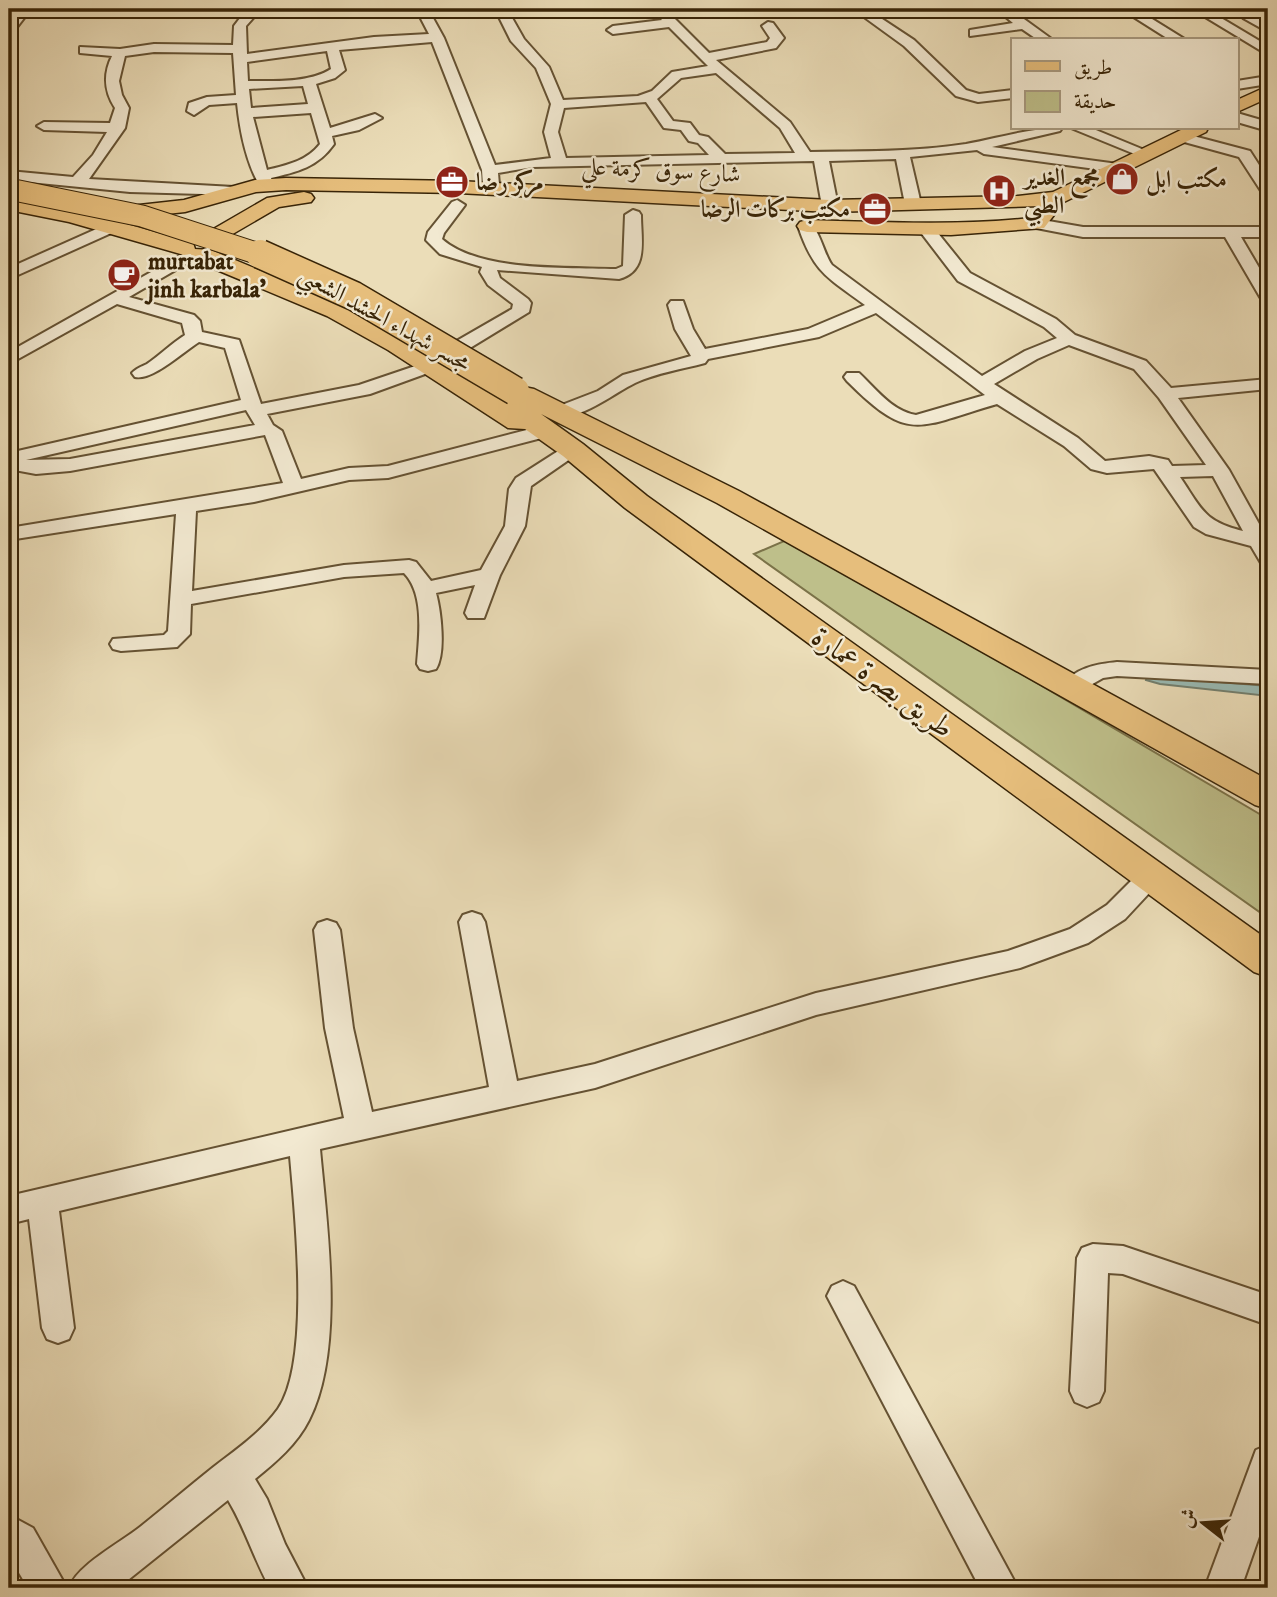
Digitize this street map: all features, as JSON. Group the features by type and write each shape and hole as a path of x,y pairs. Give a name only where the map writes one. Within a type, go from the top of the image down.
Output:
{"highway":[{"path":"9,187 134,221 205,244 315,269 395,309 459,347 560,431"},
{"name":"مجسر شهداء الحشد الشعبي","path":"9,187 154,220 268,257 355,297 508,395"},
{"path":"9,196 141,224 258,262 376,320 508,395"},
{"path":"9,203 134,221"},
{"path":"205,244 274,283 336,310 524,426 560,431"},
{"name":"طريق بصرة عمارة","path":"508,395 560,431 636,502 1268,961"},
{"name":"طريق بصرة عمارة","path":"560,431 728,497 1268,796"}],"main road":[{"path":"1238,106 1268,89"},
{"path":"779,224 927,230 977,229 1041,220 1057,198 1190,132"},
{"name":"شارع سوق كرمة علي","path":"134,221 264,181 328,184 491,179 830,206 966,204 1057,198"},
{"path":"234,192 226,200 227,206 256,210"},
{"name":"شارع سوق كرمة علي","path":"205,244 256,210 274,202 301,198 699,219"},
{"path":"1018,202 1035,208 1041,220"},
{"path":"966,204 977,229"}],"street":[{"path":"9,27 25,9"},
{"path":"256,9 245,17 239,29 242,99 255,162 264,181 299,166 321,153 327,144 309,80"},
{"path":"422,9 437,37 491,179 560,163 902,153 966,148 1046,130"},
{"path":"501,9 518,41 541,67 558,104 551,132 560,163"},
{"path":"659,10 677,9"},
{"path":"859,9 909,44 961,93 978,98 1011,94"},
{"path":"1002,9 1043,38"},
{"path":"1127,9 1176,38"},
{"path":"1198,9 1268,51"},
{"path":"659,10 718,69 785,125 813,156 830,206"},
{"path":"1247,15 1268,28"},
{"path":"613,30 671,23"},
{"path":"975,33 1024,25"},
{"path":"706,58 771,46 777,38 768,26"},
{"path":"348,32 359,43"},
{"path":"85,50 120,53 155,48 240,54 437,37"},
{"path":"242,99 331,76 338,70 332,47"},
{"path":"75,183 89,170 118,128 122,108 114,97 112,74 120,53"},
{"path":"558,104 649,97 657,94 677,75 718,69"},
{"path":"1243,84 1268,89"},
{"path":"649,97 669,125 685,126 694,138 703,140 720,158"},
{"path":"194,111 194,106 200,102 242,99 316,108"},
{"path":"1238,117 1268,127"},
{"path":"324,134 354,127 374,118"},
{"path":"44,126 118,128"},
{"path":"1084,130 1147,154"},
{"path":"1190,132 1245,154 1268,154"},
{"path":"966,148 1118,168"},
{"path":"902,153 913,204"},
{"path":"1245,154 1267,186"},
{"path":"9,176 75,183 234,192"},
{"path":"457,205 433,240 437,246 472,262 619,274 629,269 632,263 633,215"},
{"path":"1041,220 1083,232 1268,232"},
{"path":"9,274 134,221"},
{"path":"806,226 816,255 827,268 999,397 1071,442 1098,465 1107,467 1149,462 1161,464 1169,471 1201,523 1264,551"},
{"path":"927,230 964,277 1049,324 1069,339 1140,365 1166,394 1219,470 1264,551"},
{"path":"1230,232 1268,297"},
{"path":"9,359 205,244"},
{"path":"459,347 520,312 522,303 517,296 490,279 488,272 491,265"},
{"path":"113,298 188,319 191,321 191,331 196,336 233,344 254,407 266,429"},
{"path":"677,305 684,329 700,355"},
{"path":"476,613 489,575 515,526 519,489 523,482 560,431 605,395 629,379 692,362 699,359 700,355 813,333 879,306"},
{"path":"141,373 154,367 163,357 196,336"},
{"path":"981,384 1031,355 1069,339"},
{"path":"9,461 254,407 364,390 430,366"},
{"path":"853,377 894,416 904,421 917,421 999,397"},
{"path":"1166,394 1268,384"},
{"path":"9,461 36,468 70,465 266,429 273,431 294,486"},
{"path":"9,534 254,496 349,474 388,472 560,431"},
{"path":"1169,471 1219,470"},
{"path":"121,643 169,642 179,634 186,507"},
{"path":"182,599 344,571 409,566 417,571 426,589 430,643 428,664"},
{"path":"426,589 489,575"},
{"path":"1073,687 1097,671 1117,669 1268,677"},
{"path":"9,1210 304,1140 595,1076 816,1004 1010,961 1079,936 1116,912 1152,876"},
{"path":"472,922 505,1096"},
{"path":"327,930 339,1028 362,1127"},
{"path":"87,1588 119,1567 269,1444 297,1409 305,1384 311,1347 311,1226 304,1140"},
{"path":"42,1202 58,1328"},
{"path":"1087,1391 1093,1258 1123,1260 1268,1310"},
{"path":"843,1296 1000,1588"},
{"path":"1223,1588 1268,1462"},
{"path":"232,1474 255,1511 271,1554 290,1588"},
{"path":"9,1533 20,1541 49,1588"}],"green space":[{"path":"791,538 1268,819 1268,918 754,554"}],"water":[{"path":"1147,676 1268,686 1268,696 1160,684 1146,680"}],"place":[{"name":"مكتب ابل","path":"1122,179"},
{"name":"مركز رضا","path":"452,182"},
{"name":"مجمع الغدير الطبي","path":"999,191"},
{"name":"مكتب بركات الرضا","path":"875,209"},
{"name":"murtabat jinh karbala'","path":"124,275"}]}
